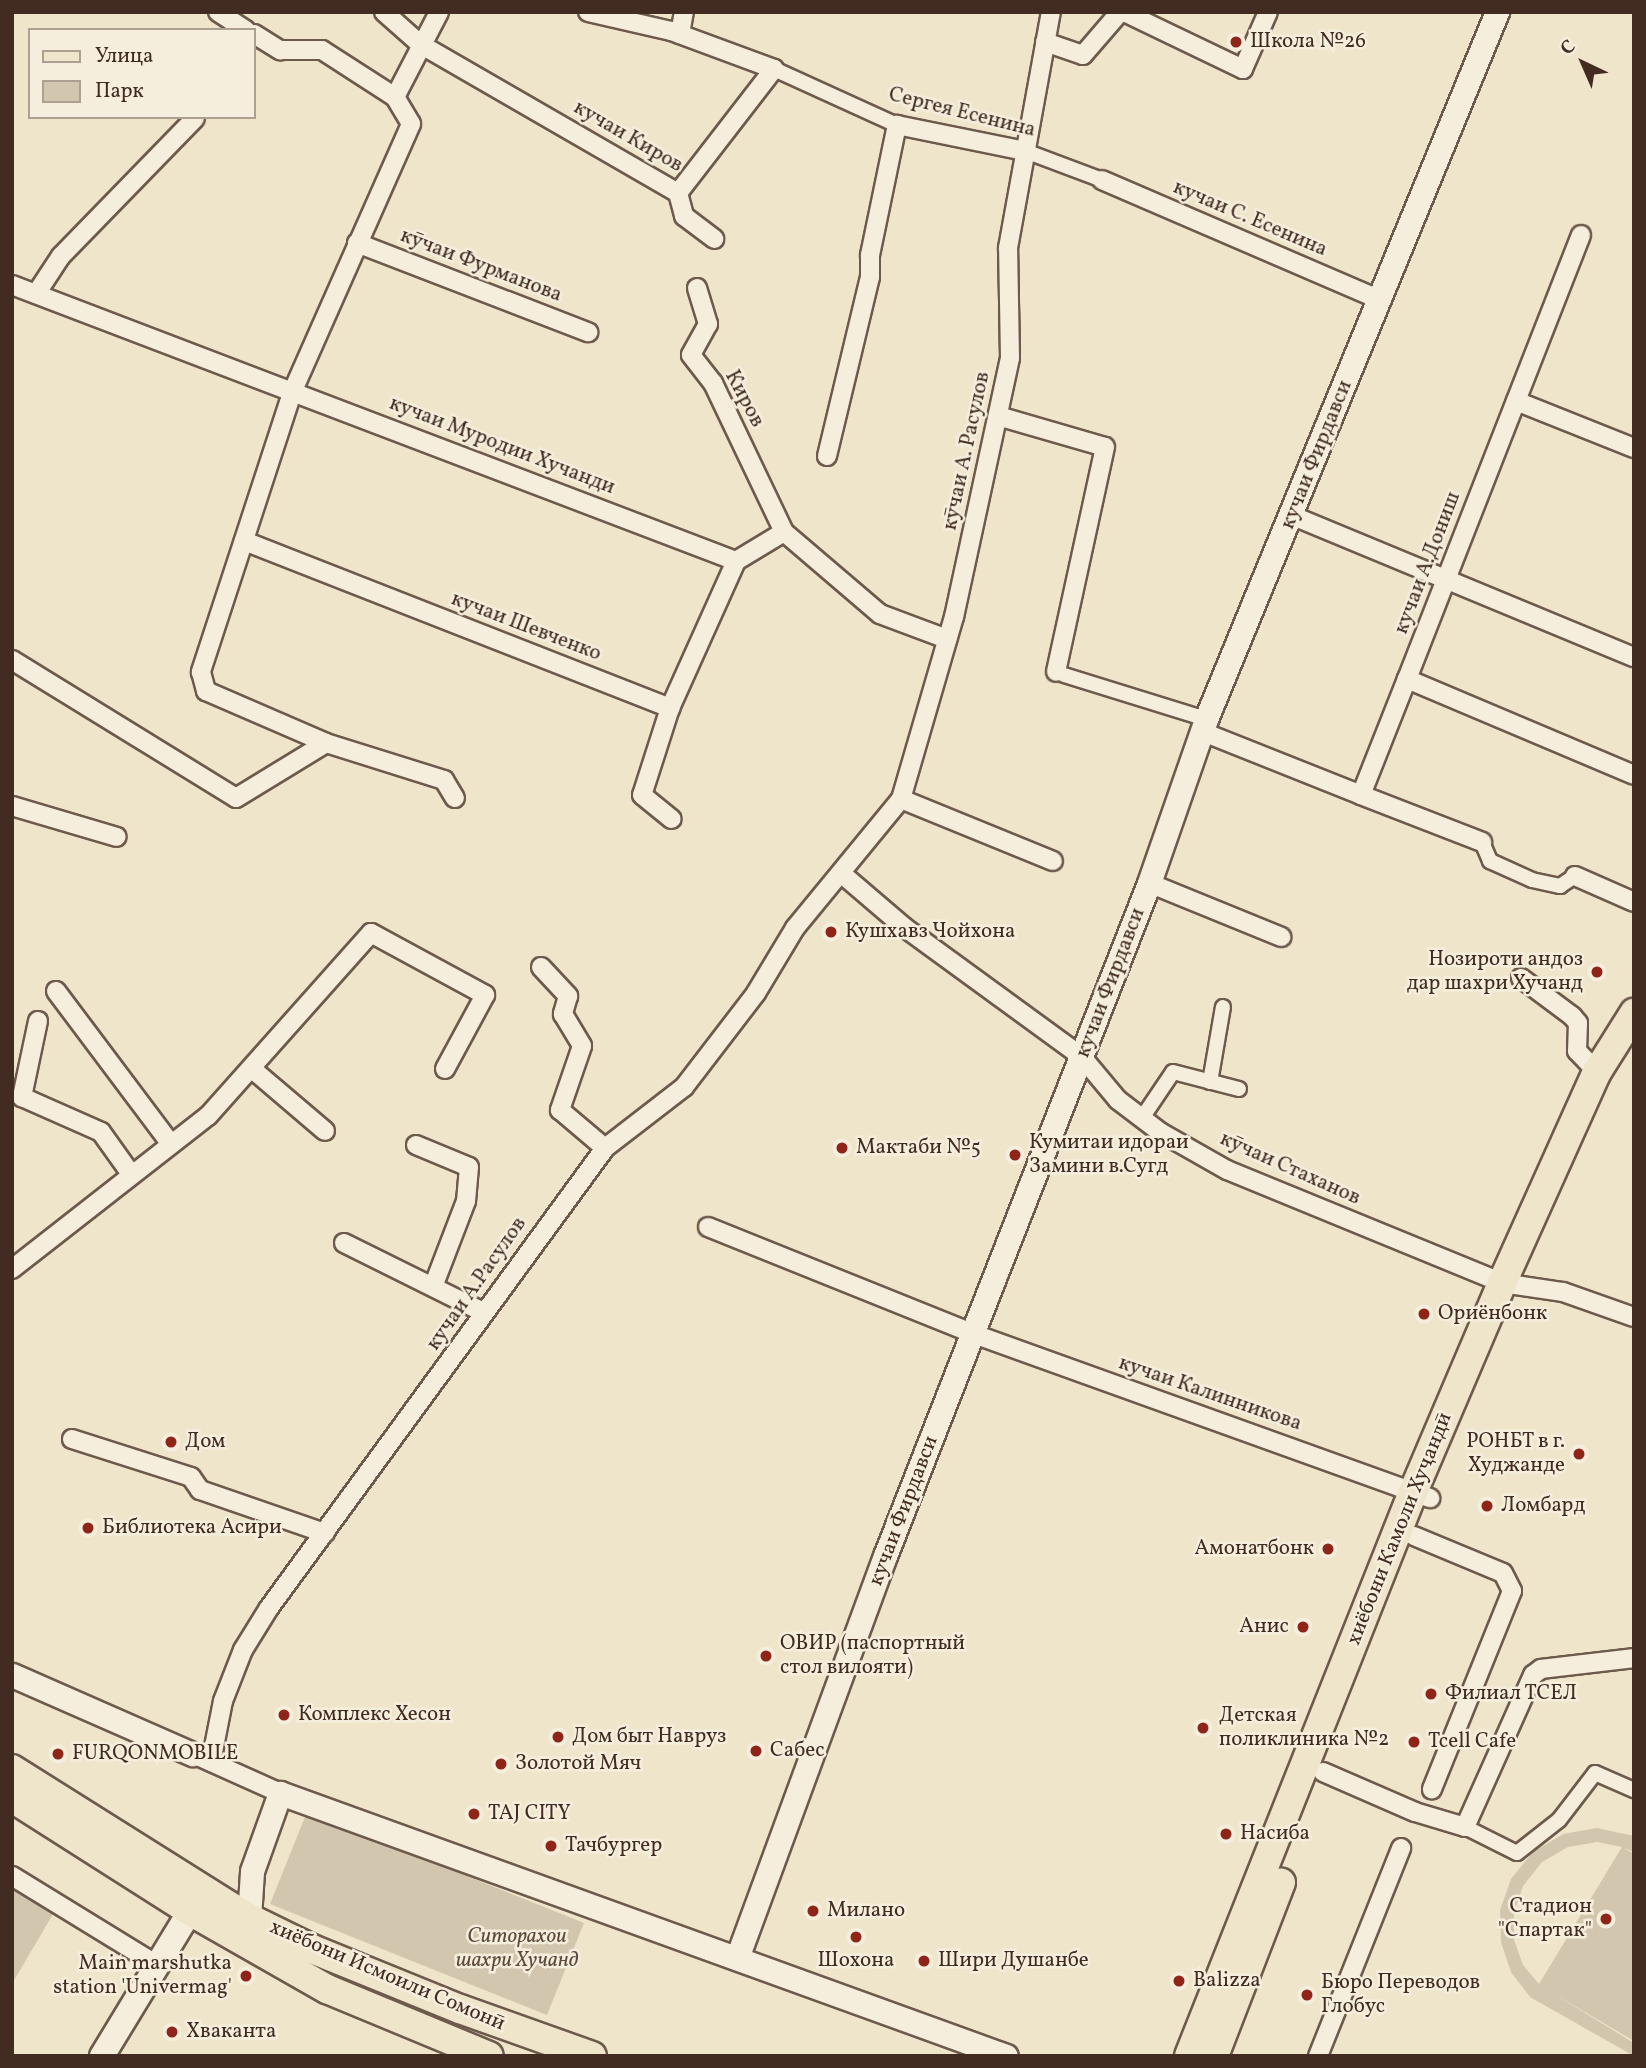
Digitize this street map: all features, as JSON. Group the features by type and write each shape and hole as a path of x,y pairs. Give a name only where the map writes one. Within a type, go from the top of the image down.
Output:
{"main road":[{"name":"хиёбони Камоли Хуҷандӣ","path":"1189,2056 1597,1072 1634,1013"},
{"name":"хиёбони Камоли Хуҷандӣ","path":"1509,1285 1596,1104 1634,1035"},
{"name":"хиёбони Камоли Хуҷандӣ","path":"1214,2056 1414,1535 1422,1495"},
{"name":"хиёбони Исмоили Сомонӣ","path":"12,1769 249,1917 312,1949 460,2010 592,2056"},
{"path":"12,1798 190,1911 327,1989 489,2056"},
{"path":"102,2056 190,1911"}],"street":[{"path":"218,12 243,28"},
{"name":"кучаи Киров","path":"384,12 420,44 678,193 774,69"},
{"path":"395,97 420,44 439,12"},
{"path":"588,12 680,34 774,69"},
{"path":"680,34 684,12"},
{"name":"кӯчаи А. Расулов","path":"842,874 901,799 947,639 1010,358 1008,248 1051,12"},
{"path":"1045,42 1083,55 1122,12 1243,69 1268,12"},
{"name":"кучаи Фирдавси","path":"737,1958 885,1556 1149,883 1204,726 1293,516 1497,12"},
{"path":"256,35 279,50 321,50 395,97 411,124 293,390 201,672 206,691 326,743 444,780 455,798"},
{"name":"Сергея Есенина","path":"774,69 897,125 1026,151 1102,180"},
{"path":"36,294 61,256 194,119"},
{"path":"827,456 870,277 870,255 897,125"},
{"name":"кучаи С. Есенина","path":"1102,180 1380,300"},
{"path":"678,193 684,216 714,239"},
{"name":"кучаи А.Дониш","path":"1361,794 1581,235"},
{"name":"кӯчаи Фурманова","path":"357,243 588,332"},
{"name":"кучаи Муродии Хучанди","path":"12,285 736,561"},
{"name":"Киров","path":"697,288 708,324 691,355 713,383 784,532"},
{"path":"1516,401 1634,448"},
{"path":"998,416 1105,447 1060,673 1204,726 1361,794 1482,842 1490,861 1532,880 1560,886 1575,876 1634,902"},
{"path":"1293,516 1634,657"},
{"path":"673,819 642,795 670,708 736,561 784,532 880,614 947,639"},
{"name":"кучаи Шевченко","path":"244,541 670,708"},
{"path":"12,660 236,798 326,743"},
{"path":"1407,679 1634,775"},
{"path":"901,799 1053,861"},
{"path":"12,806 117,837"},
{"name":"кӯчаи Стаханов","path":"842,874 904,927 1082,1057 1118,1100 1142,1118 1227,1170 1509,1285 1563,1293 1634,1318"},
{"name":"кучаи А.Расулов","path":"202,1758 243,1650 325,1533 415,1414 483,1312 605,1148 684,1087 756,993 795,928 842,874"},
{"path":"1149,883 1281,937"},
{"path":"12,1269 208,1116 371,933 485,995 445,1069"},
{"path":"541,967 568,996 563,1014 582,1046 561,1110 605,1148"},
{"path":"1521,978 1572,1016 1577,1023 1577,1051 1597,1072"},
{"path":"56,991 171,1144"},
{"path":"1210,1082 1223,1007"},
{"path":"38,1021 22,1097 101,1132 131,1174"},
{"path":"251,1068 325,1131"},
{"path":"1142,1118 1172,1072 1239,1089"},
{"path":"416,1144 469,1167 466,1201 433,1287"},
{"name":"кучаи Калинникова","path":"708,1227 974,1334 1422,1495"},
{"path":"344,1243 483,1312"},
{"path":"72,1439 191,1477 200,1490 325,1533"},
{"path":"1414,1535 1503,1573 1512,1591 1432,1789"},
{"path":"1465,1827 1533,1675 1541,1669 1634,1658"},
{"path":"12,1675 280,1793 1006,2056"},
{"path":"1323,1772 1415,1812 1465,1827 1517,1853 1559,1820 1595,1773 1634,1790"},
{"path":"249,1917 252,1871 280,1793"},
{"path":"1318,2056 1401,1848"},
{"path":"12,1877 157,1965"}],"green space":[{"name":"Ситорахои шахри Хучанд","path":"307,1812 584,1923 547,2015 270,1904"},
{"name":"Стадион \"Спартак\"","path":"1597,1828 1634,1836 1634,1852 1624,1848 1634,1854 1634,2041 1551,1992 1634,2043 1634,2056 1530,1997 1511,1972 1501,1942 1500,1910 1511,1879 1533,1852 1563,1834","holes":["1597,1842 1622,1847 1539,1984 1523,1965 1514,1940 1514,1912 1523,1886 1542,1862 1568,1847"]},
{"path":"12,1884 56,1909 13,1982 12,1982"}],"place":[{"name":"Школа №26","path":"1236,42"},
{"name":"Кушхавз Чойхона","path":"831,932"},
{"name":"Нозироти андоз дар шахри Хучанд","path":"1597,972"},
{"name":"Мактаби №5","path":"842,1148"},
{"name":"Кумитаи идораи Замини в.Сугд","path":"1015,1155"},
{"name":"Ориёнбонк","path":"1424,1314"},
{"name":"Дом","path":"171,1442"},
{"name":"РОНБТ в г. Худжанде","path":"1579,1454"},
{"name":"Ломбард","path":"1487,1506"},
{"name":"Библиотека Асири","path":"88,1528"},
{"name":"Амонатбонк","path":"1328,1549"},
{"name":"Анис","path":"1303,1627"},
{"name":"ОВИР (паспортный стол вилояти)","path":"766,1656"},
{"name":"Филиал ТСЕЛ","path":"1431,1694"},
{"name":"Комплекс Хесон","path":"284,1715"},
{"name":"Детская поликлиника №2","path":"1203,1728"},
{"name":"Дом быт Навруз","path":"558,1737"},
{"name":"Tcell Cafe","path":"1414,1742"},
{"name":"Сабес","path":"756,1751"},
{"name":"FURQONMOBILE","path":"58,1754"},
{"name":"Золотой Мяч","path":"501,1764"},
{"name":"TAJ CITY","path":"474,1814"},
{"name":"Насиба","path":"1226,1834"},
{"name":"Тачбургер","path":"551,1846"},
{"name":"Милано","path":"813,1911"},
{"name":"Стадион \"Спартак\"","path":"1606,1919"},
{"name":"Шохона","path":"856,1937"},
{"name":"Шири Душанбе","path":"924,1961"},
{"name":"Main marshutka station 'Univermag'","path":"246,1976"},
{"name":"Balizza","path":"1179,1981"},
{"name":"Бюро Переводов Глобус","path":"1307,1995"},
{"name":"Хваканта","path":"172,2032"}]}
